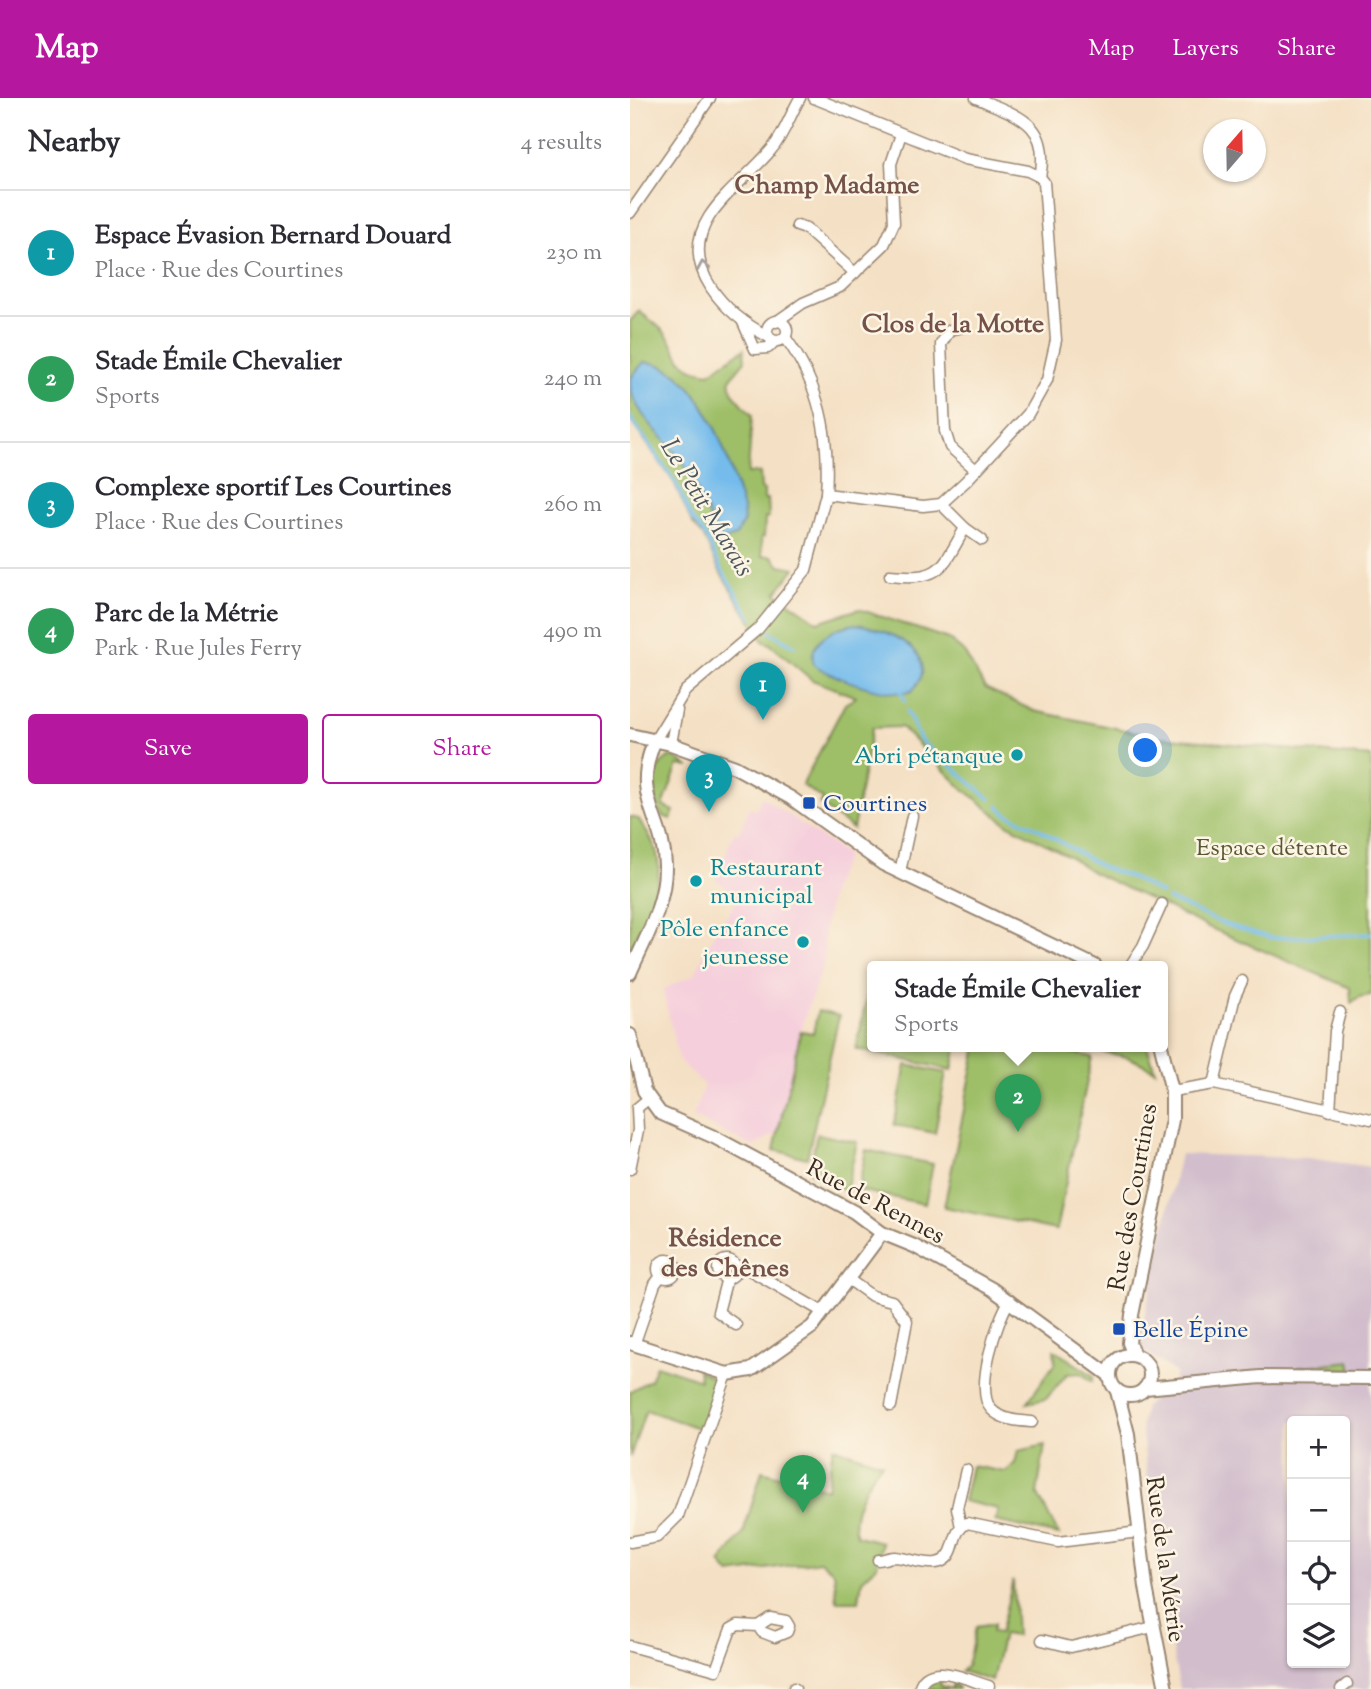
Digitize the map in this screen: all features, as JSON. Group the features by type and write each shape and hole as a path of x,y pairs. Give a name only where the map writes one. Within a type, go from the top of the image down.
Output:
{"street":[{"path":"630,213 710,98"},
{"path":"778,338 742,320 722,305 704,275 701,250 704,227 716,207 773,148 800,98"},
{"path":"814,98 965,159 1028,171 1040,177 1044,182 1056,320 1052,363 1039,397 1028,414 940,504 923,506 826,494"},
{"path":"976,98 1018,117 1036,131 1043,145 1040,177"},
{"path":"630,972 656,913 664,882 662,843 646,796 645,772 655,740 700,677 758,629 806,570 826,494 824,419 815,389 802,365 768,328 803,303 833,291 855,273 891,234 895,209 891,163 901,134"},
{"path":"797,226 806,229 855,273"},
{"path":"742,320 755,349 768,348 803,303"},
{"path":"742,320 783,324 778,338"},
{"path":"963,327 950,330 941,344 944,431 950,447 976,470"},
{"path":"940,504 982,540"},
{"path":"890,575 913,577 933,574 965,528"},
{"path":"671,744 677,706"},
{"path":"630,736 671,744 710,757 762,781 900,872 1086,961"},
{"path":"900,872 912,816"},
{"path":"1133,961 1162,904"},
{"path":"1214,1084 1235,996 1242,981"},
{"path":"1330,1111 1335,1031 1340,1012"},
{"path":"630,1035 648,1100 637,1108 638,1130 630,1169"},
{"name":"Rue des Courtines","path":"1117,1360 1132,1314 1169,1142 1172,1091 1162,1052"},
{"path":"1172,1091 1214,1084 1371,1119"},
{"name":"Rue de Rennes","path":"648,1100 660,1113 714,1137 854,1212 882,1233 938,1258 1010,1300 1109,1375"},
{"path":"661,1276 655,1284 632,1344 727,1374 751,1370 812,1326 882,1233"},
{"path":"727,1278 718,1272 720,1263 731,1260 736,1267 746,1268 824,1312"},
{"path":"727,1278 734,1275 736,1267"},
{"path":"727,1278 718,1312 721,1317 736,1325"},
{"path":"848,1279 872,1296 892,1301 907,1321 891,1406"},
{"path":"1010,1300 997,1322 984,1395 989,1407 999,1415 1032,1422"},
{"name":"Rue des Courtines","path":"1132,1314 1129,1343 1134,1355"},
{"name":"Rue de Rennes","path":"1078,1350 1104,1363 1117,1360"},
{"path":"1178,1384 1150,1374 1143,1360 1134,1355 1117,1360 1109,1375 1117,1391 1141,1392 1178,1384 1283,1377 1371,1378"},
{"path":"630,1542 657,1537 678,1517 727,1374"},
{"path":"1141,1392 1150,1374"},
{"name":"Rue de la Métrie","path":"1117,1391 1128,1434 1153,1627 1166,1689"},
{"name":"Rue de la Métrie","path":"1128,1434 1130,1413 1141,1392"},
{"path":"878,1560 896,1557 927,1564 939,1563 951,1552 961,1527 957,1508 966,1470"},
{"path":"961,1527 971,1523 1058,1542 1076,1542 1139,1532"},
{"path":"630,1646 716,1670 726,1634 738,1625 758,1626"},
{"path":"1042,1640 1071,1647 1153,1627"},
{"path":"919,1689 924,1678 934,1673 967,1685 989,1686"}],"shaded area":[{"path":"762,797 847,855 832,888 824,931 824,962 804,1019 778,1134 768,1137 754,1147 693,1117 704,1085 679,1060 664,989 695,974 712,937 739,898 716,879 734,831 739,833 749,807 756,809"},
{"path":"1180,1154 1308,1158 1371,1167 1371,1689 1180,1689 1162,1600 1141,1424 1145,1407 1155,1397 1170,1394 1176,1373 1138,1347"}],"green space":[{"name":"Espace détente","path":"639,311 665,333 684,364 698,371 709,373 744,349 745,361 730,379 732,392 752,415 748,473 760,473 764,499 768,499 769,517 765,518 764,537 761,537 762,556 772,556 779,565 795,568 776,593 818,622 859,609 948,639 964,652 985,688 1034,711 1159,737 1371,757 1371,995 1359,997 1351,1003 1350,988 1208,927 1094,873 1067,855 1007,824 960,786 901,727 872,728 853,829 820,805 823,799 802,785 845,704 856,697 812,680 763,641 721,573 703,535 692,523 675,484 630,419 630,321"},
{"path":"671,756 690,767 678,765 663,806 674,811 671,819 662,816 655,783 659,767"},
{"path":"630,817 639,819 651,840 659,870 648,912 630,950"},
{"path":"867,996 867,1051 856,1049"},
{"path":"818,1011 839,1016 807,1158 774,1150 801,1031 813,1033"},
{"path":"870,1052 956,1052 952,1070"},
{"path":"976,1052 1069,1052 1092,1057 1056,1230 944,1207"},
{"path":"1103,1052 1149,1052 1155,1070 1128,1057"},
{"path":"906,1065 946,1073 935,1133 894,1125"},
{"path":"817,1134 857,1142 846,1191 809,1172"},
{"path":"866,1150 933,1164 925,1204 858,1190"},
{"path":"1054,1350 1094,1376 1092,1381 1080,1373 1067,1374 1046,1399 1027,1403 1055,1363"},
{"path":"1350,1361 1352,1370 1298,1367"},
{"path":"656,1365 700,1380 698,1370 714,1379 714,1391 701,1429 646,1410 630,1457 630,1391 650,1380"},
{"path":"1045,1445 1037,1493 1059,1535 995,1521 998,1509 963,1501 971,1466 1006,1472 1015,1463 1018,1451"},
{"path":"833,1447 882,1463 861,1497 855,1518 857,1536 882,1542 877,1566 862,1580 859,1601 837,1601 834,1572 820,1561 730,1574 720,1563 743,1534 762,1471 827,1489"},
{"path":"1013,1580 1016,1636 1003,1634 992,1681 961,1671 967,1666 976,1627 994,1624 992,1632 1000,1633"},
{"path":"942,1677 940,1685 951,1689 923,1688 928,1680"}],"water":[{"path":"644,362 665,367 683,380 698,397 711,419 743,509 744,521 736,536 724,540 720,537 684,464 637,406 630,380"},
{"path":"856,624 896,637 918,654 922,665 921,677 912,691 902,693 876,690 835,676 814,665 814,649 824,636"}],"waterway":[{"name":"Le Petit Marais","path":"630,417 677,485 691,518 704,534 721,569 751,618"},
{"name":"Le Petit Marais","path":"770,632 795,646"},
{"name":"Le Petit Marais","path":"900,690 905,701"},
{"name":"Le Petit Marais","path":"907,711 921,741 990,799"},
{"name":"Le Petit Marais","path":"998,806 1007,814 1039,829 1102,867 1130,877 1162,894"},
{"name":"Le Petit Marais","path":"1168,899 1224,924 1272,938 1371,934"}],"place":[{"name":"Espace Évasion Bernard Douard","path":"763,720"},
{"name":"Abri pétanque","path":"1017,755"},
{"name":"Courtines","path":"809,803"},
{"name":"Complexe sportif Les Courtines","path":"709,812"},
{"name":"Restaurant municipal","path":"696,881"},
{"name":"Pôle enfance jeunesse","path":"803,942"},
{"name":"Stade Émile Chevalier","path":"1018,1132"},
{"name":"Belle Épine","path":"1119,1329"},
{"name":"Parc de la Métrie","path":"803,1513"}],"district":[{"name":"Champ Madame","path":"827,184"},
{"name":"Clos de la Motte","path":"953,323"},
{"name":"Résidence des Chênes","path":"725,1252"}]}
